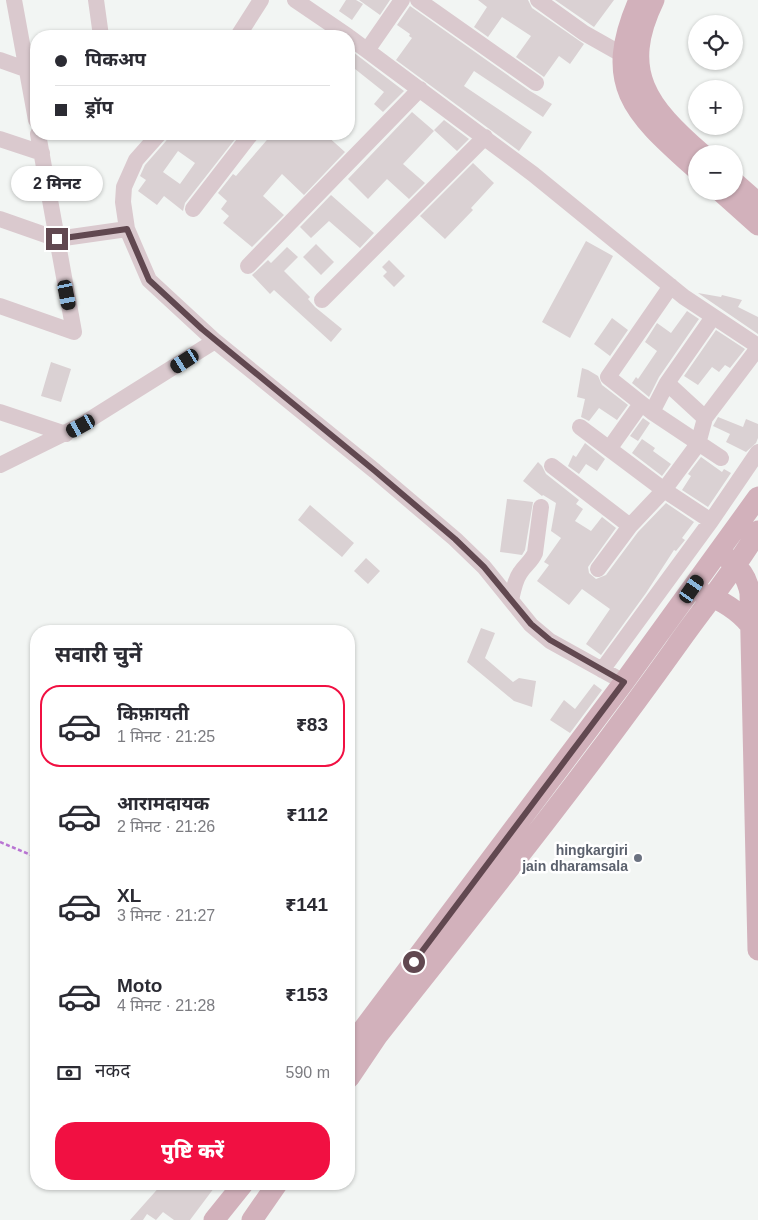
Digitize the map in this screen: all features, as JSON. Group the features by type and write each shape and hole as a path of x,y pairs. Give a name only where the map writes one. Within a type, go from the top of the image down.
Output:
{"main road":[{"path":"639,0 631,17 623,55 623,74 633,104 659,136 688,162"},
{"path":"654,0 644,22 640,38 639,62 644,88 656,109 671,127 692,145"},
{"path":"743,190 758,203"},
{"path":"730,200 758,225"},
{"path":"355,1040 624,682 758,497"},
{"path":"355,1069 378,1035 572,788 738,566 758,531"},
{"path":"719,552 738,566 746,577 750,593 758,950"},
{"path":"692,589 713,597 741,614 750,626"},
{"path":"214,1220 238,1190"},
{"path":"252,1220 273,1190"}],"street":[{"path":"14,0 30,82"},
{"path":"96,0 101,30"},
{"path":"242,30 261,0"},
{"path":"295,0 337,30"},
{"path":"368,50 402,0"},
{"path":"418,0 536,83"},
{"path":"538,0 584,33 623,55"},
{"path":"355,42 534,174 671,286 758,347 705,418 698,444 664,490 630,526 598,569"},
{"path":"0,60 28,70"},
{"path":"248,266 420,88"},
{"path":"322,300 485,137"},
{"path":"0,139 42,153"},
{"path":"0,306 74,332 39,140"},
{"path":"154,140 136,160 128,175 124,187 123,202 127,229 149,280 216,341 455,539 484,567 531,624 550,640 624,682"},
{"path":"193,209 246,140"},
{"path":"0,219 57,239 127,229"},
{"path":"671,286 608,377 647,408 721,458"},
{"path":"609,449 667,383 713,317"},
{"path":"0,465 66,434 216,341"},
{"path":"667,383 705,418"},
{"path":"0,412 66,434"},
{"path":"580,427 664,490 711,521"},
{"path":"602,670 711,521 758,452"},
{"path":"552,466 630,526"},
{"path":"511,600 517,578 532,560 535,553 541,506"}],"path":[{"path":"0,842 30,854"}],"building":[{"path":"346,0 356,0 363,4 352,20 339,11"},
{"path":"359,0 390,0 380,15"},
{"path":"478,0 528,0 532,8 584,44 570,64 559,56 544,77 516,57 531,36 502,17 488,37 474,27 487,7"},
{"path":"555,0 614,0 594,27"},
{"path":"410,6 530,91 552,104 543,117 474,71 464,86 532,132 519,151 396,60 412,38 409,36 410,34 397,25"},
{"path":"355,54 404,91 383,112 374,104 384,92 355,69"},
{"path":"412,112 434,131 403,164 425,183 409,199 387,179 368,199 348,179"},
{"path":"444,120 469,139 457,151 434,130"},
{"path":"167,140 234,140 185,203 183,211 164,196 157,205 138,191 146,180 140,176 145,165","holes":["178,151 195,163 180,184 163,172"]},
{"path":"267,140 332,140 345,152 304,195 282,174 263,196 284,215 252,247 223,223 229,216 221,209 227,201 218,193 233,174 236,176"},
{"path":"473,163 494,183 471,208 473,210 445,239 420,216"},
{"path":"331,195 374,233 360,248 329,221 311,238 300,227"},
{"path":"586,241 613,256 570,338 542,322"},
{"path":"316,244 334,262 321,275 303,257"},
{"path":"287,247 298,257 284,271 310,297 308,299 315,307 342,329 331,342 274,290 270,294 252,275 268,260 271,263"},
{"path":"389,260 405,276 394,287 383,276 387,272 382,267"},
{"path":"698,293 721,297 722,295 742,300 738,307 758,317 758,334"},
{"path":"687,311 699,319 659,377 649,397 632,383 636,377 638,379 657,351 645,342 657,323 671,333"},
{"path":"612,318 628,330 610,356 594,344"},
{"path":"716,330 745,349 730,368 725,365 719,372 712,367 698,385 684,376"},
{"path":"51,362 71,369 61,402 41,396"},
{"path":"582,368 598,376 602,385 628,405 617,420 599,408 589,421 581,417 585,399 577,397"},
{"path":"718,417 743,427 746,419 758,424 756,443 746,452 726,442 730,434 713,426"},
{"path":"643,418 650,423 638,441 630,436"},
{"path":"642,439 655,448 653,451 671,464 662,476 632,453"},
{"path":"585,443 605,459 597,471 586,464 579,474 568,466 573,455 576,457"},
{"path":"701,457 722,472 724,469 731,473 708,507 682,490 691,476 688,474"},
{"path":"538,462 546,474 579,500 576,504 583,509 575,521 591,531 602,517 616,528 588,567 589,573 596,579 606,575 638,532 666,503 694,522 682,538 685,540 676,551 674,550 646,593 601,655 586,644 610,609 582,589 569,605 537,581 549,565 544,562 561,538 551,531 556,503 542,496 523,481"},
{"path":"507,499 533,502 525,550 522,555 500,552"},
{"path":"310,505 354,543 342,557 298,520"},
{"path":"366,558 380,571 368,584 354,571"},
{"path":"481,628 495,633 485,658 513,682 519,678 536,681 532,707 514,701 467,662"},
{"path":"594,684 602,690 570,733 550,720 564,700 575,709"},
{"path":"157,1190 212,1190 190,1220 174,1220 163,1212 156,1220 147,1214 143,1220 130,1220"}],"place":[{"name":"hingkargiri jain dharamsala","path":"638,858"}],"route":[{"path":"57,239 127,229 149,280 202,329 455,539 484,567 531,624 550,640 624,682 414,962"}]}
